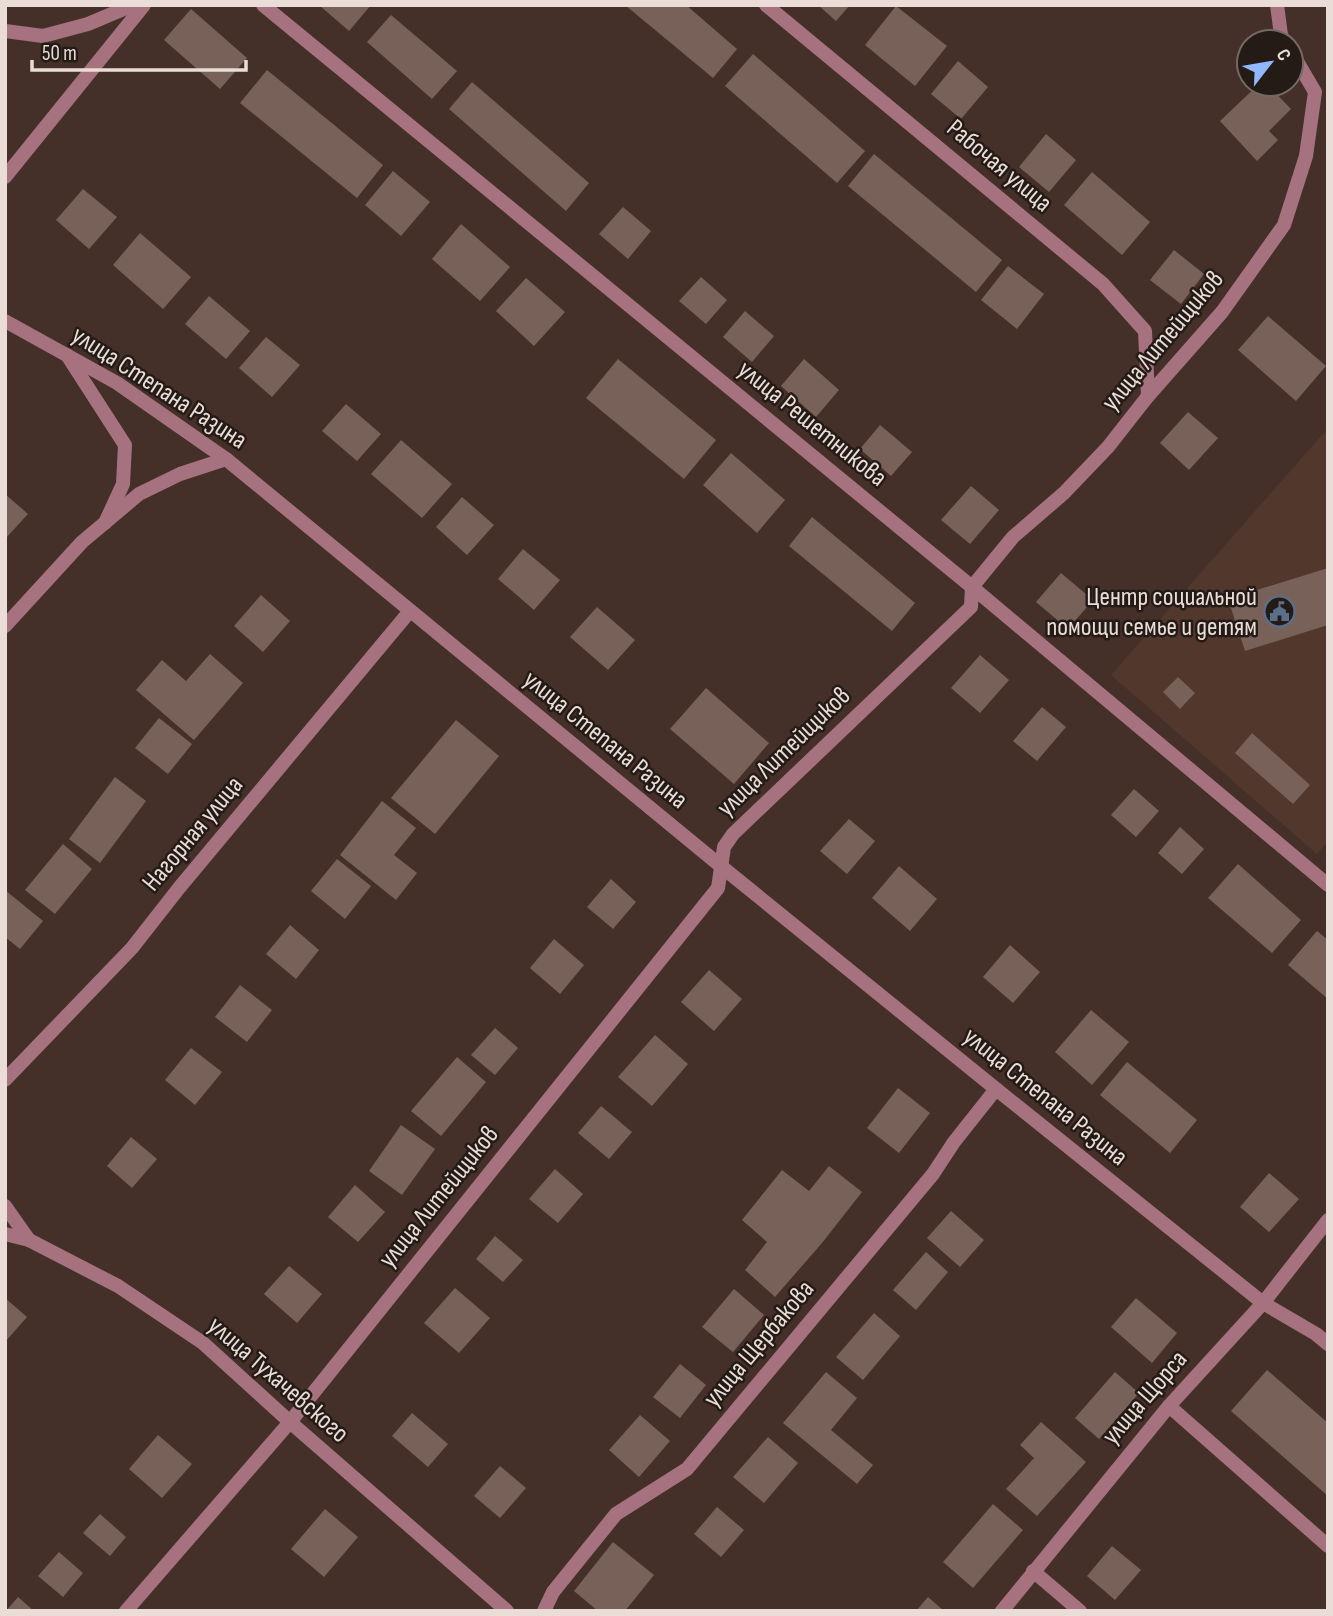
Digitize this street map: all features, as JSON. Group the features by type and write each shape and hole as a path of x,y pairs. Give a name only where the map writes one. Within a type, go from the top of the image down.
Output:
{"street":[{"path":"5,31 43,36 88,24 133,5"},
{"path":"5,177 144,5"},
{"name":"улица Решетникова","path":"263,5 972,587 1328,885"},
{"name":"Рабочая улица","path":"766,5 1103,284 1145,331 1148,396"},
{"path":"1278,5 1280,28"},
{"name":"улица Литейщиков","path":"125,1611 290,1422 718,888 724,847 733,834 971,607 972,587 1013,537 1064,494 1108,447 1148,396 1222,312 1284,225 1306,156 1315,92 1305,75"},
{"name":"улица Степана Разина","path":"5,321 117,383 226,459 996,1089 1264,1303 1328,1344"},
{"path":"67,355 125,446 123,484 105,523"},
{"path":"5,626 82,542 139,494 180,474 226,459"},
{"name":"Нагорная улица","path":"5,1080 132,948 178,888 410,611"},
{"name":"улица Щербакова","path":"544,1611 553,1592 616,1514 687,1469 933,1174 954,1142 996,1089"},
{"name":"улица Тухачевского","path":"5,1206 29,1240 118,1286 203,1343 507,1611"},
{"name":"улица Щорса","path":"1002,1611 1169,1406 1264,1303 1328,1220"},
{"path":"5,1234 29,1240"},
{"path":"1169,1406 1328,1546"},
{"path":"1033,1571 1080,1611"}],"shaded area":[{"path":"1328,428 1328,841 1317,854 1111,675"}],"building":[{"path":"319,5 371,5 349,31"},
{"path":"625,5 686,5 737,49 713,78"},
{"path":"818,5 850,5 836,21"},
{"path":"896,6 947,46 915,86 865,45"},
{"path":"191,9 247,58 220,89 164,40"},
{"path":"391,15 457,71 432,99 367,42"},
{"path":"753,54 865,151 837,183 725,86"},
{"path":"958,61 988,87 961,119 931,94"},
{"path":"267,70 383,165 357,198 240,103"},
{"path":"472,82 589,183 566,211 449,109"},
{"path":"1244,98 1280,98 1291,109 1269,131 1278,140 1257,161 1220,121"},
{"path":"1046,134 1076,160 1049,192 1019,167"},
{"path":"874,154 1002,260 976,292 848,186"},
{"path":"393,171 430,202 401,236 365,205"},
{"path":"1092,172 1150,222 1122,255 1064,205"},
{"path":"83,189 117,217 89,249 56,220"},
{"path":"623,207 651,231 628,259 599,234"},
{"path":"461,224 510,267 480,301 432,259"},
{"path":"140,233 191,277 163,309 113,265"},
{"path":"1174,250 1204,274 1181,304 1150,280"},
{"path":"1008,266 1044,294 1017,329 981,300"},
{"path":"701,277 727,300 706,324 679,301"},
{"path":"526,278 565,312 534,346 496,311"},
{"path":"209,296 250,331 226,359 185,324"},
{"path":"745,311 774,336 752,362 723,337"},
{"path":"1268,316 1326,366 1296,401 1238,350"},
{"path":"266,337 300,365 272,397 239,368"},
{"path":"618,359 716,440 684,479 586,398"},
{"path":"804,359 839,390 816,417 781,386"},
{"path":"346,404 381,434 357,461 322,431"},
{"path":"1188,412 1218,438 1189,470 1160,443"},
{"path":"880,425 912,452 891,476 860,449"},
{"path":"401,440 452,484 422,518 371,474"},
{"path":"731,453 785,500 757,533 703,485"},
{"path":"971,486 999,510 970,544 941,520"},
{"path":"5,494 28,514 5,539"},
{"path":"462,497 494,525 467,555 436,527"},
{"path":"812,517 915,603 892,631 789,546"},
{"path":"523,549 560,580 534,610 498,579"},
{"name":"Центр социальной помощи семье и детям","path":"1328,568 1328,625 1245,651 1228,599"},
{"path":"1061,573 1093,600 1068,629 1036,602"},
{"path":"261,595 290,621 263,652 234,626"},
{"path":"597,607 635,640 608,670 570,637"},
{"path":"210,654 243,683 194,740 136,690 162,660 186,681"},
{"path":"980,655 1009,680 980,713 951,688"},
{"path":"1178,677 1195,693 1180,709 1163,692"},
{"path":"706,688 769,743 734,784 670,729"},
{"path":"1042,707 1066,727 1037,761 1013,741"},
{"path":"159,718 192,744 168,774 135,748"},
{"path":"456,720 499,756 435,834 391,798"},
{"path":"1252,733 1310,785 1293,804 1235,753"},
{"path":"115,777 146,801 100,863 69,839"},
{"path":"1134,789 1159,811 1136,837 1111,815"},
{"path":"382,801 416,828 394,855 417,873 396,900 340,855"},
{"path":"849,819 875,841 847,874 820,851"},
{"path":"1180,827 1204,849 1182,874 1158,853"},
{"path":"63,844 92,869 55,914 25,890"},
{"path":"337,859 371,886 345,919 311,891"},
{"path":"1238,864 1301,920 1272,953 1208,898"},
{"path":"899,866 937,899 910,931 872,898"},
{"path":"611,879 636,902 613,929 587,907"},
{"path":"5,890 43,921 20,949 5,937"},
{"path":"290,925 319,950 296,979 266,954"},
{"path":"1317,931 1328,940 1328,999 1288,965"},
{"path":"554,939 584,965 560,994 530,968"},
{"path":"1010,945 1040,972 1013,1003 983,977"},
{"path":"709,970 742,999 714,1031 681,1002"},
{"path":"240,985 272,1010 247,1042 215,1017"},
{"path":"1091,1010 1129,1042 1092,1085 1055,1052"},
{"path":"495,1028 518,1048 495,1075 471,1055"},
{"path":"655,1035 688,1064 652,1106 618,1077"},
{"path":"191,1048 222,1072 195,1105 165,1080"},
{"path":"457,1057 486,1082 441,1136 411,1111"},
{"path":"1127,1062 1197,1120 1170,1153 1100,1095"},
{"path":"898,1088 930,1113 899,1153 867,1128"},
{"path":"601,1106 632,1132 609,1159 578,1133"},
{"path":"401,1125 435,1149 402,1195 369,1171"},
{"path":"131,1137 157,1159 132,1188 107,1166"},
{"path":"829,1166 862,1192 775,1297 745,1270 767,1242 742,1220 782,1170 809,1191"},
{"path":"555,1169 583,1194 558,1223 529,1199"},
{"path":"1269,1173 1299,1199 1269,1232 1240,1207"},
{"path":"355,1185 385,1212 358,1242 328,1217"},
{"path":"951,1211 984,1240 960,1267 927,1238"},
{"path":"495,1236 523,1260 503,1282 476,1259"},
{"path":"926,1252 948,1272 916,1310 893,1290"},
{"path":"289,1266 322,1294 297,1323 264,1294"},
{"path":"455,1288 490,1318 459,1353 424,1323"},
{"path":"734,1289 764,1315 733,1352 702,1327"},
{"path":"5,1298 27,1317 5,1342"},
{"path":"1136,1298 1177,1333 1152,1363 1111,1327"},
{"path":"874,1313 900,1336 863,1380 836,1357"},
{"path":"680,1364 706,1385 680,1418 653,1397"},
{"path":"1267,1370 1328,1423 1328,1496 1231,1411"},
{"path":"826,1372 857,1398 831,1430 873,1465 857,1484 783,1423"},
{"path":"1115,1372 1139,1393 1099,1439 1075,1418"},
{"path":"412,1413 448,1444 428,1467 392,1436"},
{"path":"640,1415 670,1441 639,1477 609,1450"},
{"path":"1041,1422 1086,1462 1037,1516 1006,1489 1034,1458 1020,1445"},
{"path":"158,1435 192,1464 162,1498 129,1469"},
{"path":"768,1437 798,1463 764,1503 733,1477"},
{"path":"500,1466 526,1488 500,1518 474,1496"},
{"path":"993,1504 1023,1530 973,1588 943,1562"},
{"path":"717,1507 744,1530 721,1557 694,1534"},
{"path":"325,1509 358,1537 324,1577 291,1549"},
{"path":"100,1514 126,1537 110,1556 83,1533"},
{"path":"613,1542 654,1575 625,1611 598,1611 574,1591"},
{"path":"1112,1546 1141,1570 1115,1600 1087,1576"},
{"path":"59,1552 83,1573 63,1597 38,1576"},
{"path":"18,1597 34,1611 6,1611"},
{"path":"928,1597 944,1611 916,1611"}],"place":[{"name":"Центр социальной помощи семье и детям","path":"1280,612"}]}
